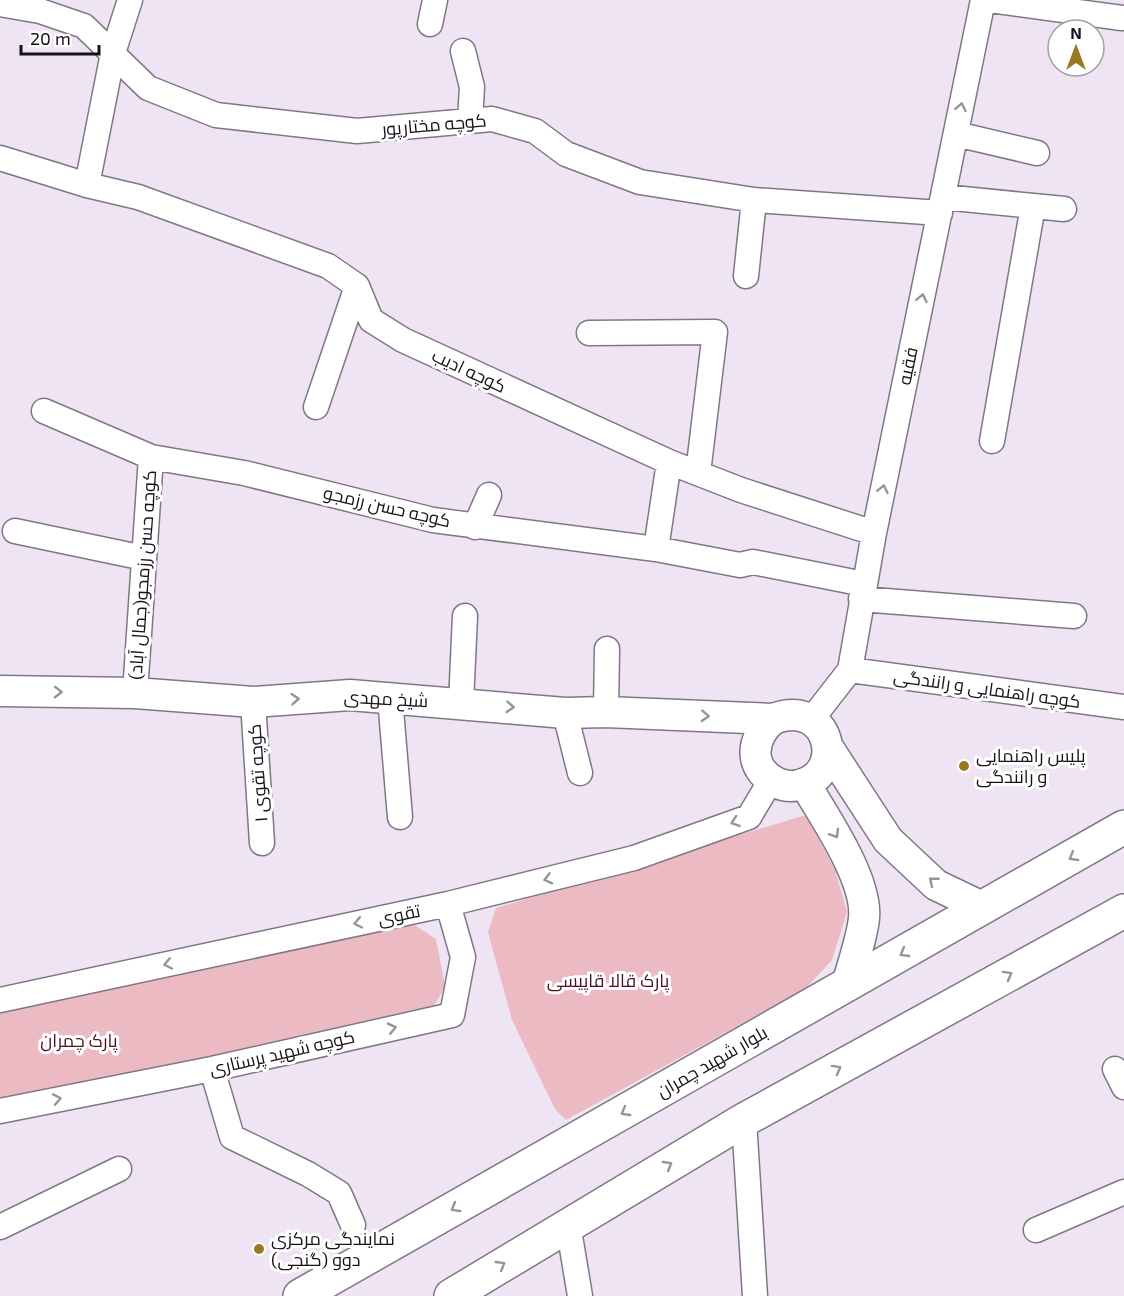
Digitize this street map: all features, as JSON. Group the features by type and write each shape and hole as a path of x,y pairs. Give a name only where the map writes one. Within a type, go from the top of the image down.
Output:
{"main road":[{"name":"بلوار شهید چمران","path":"300,1296 1124,827"},
{"path":"451,1296 744,1120 1124,911"}],"street":[{"path":"87,184 113,52 130,0"},
{"path":"430,24 435,0"},
{"name":"فقیه","path":"811,720 850,670 862,592 983,0"},
{"path":"990,0 1059,18"},
{"name":"کوچه مختارپور","path":"0,4 40,11 84,26 113,52 147,88 216,116 357,131 492,119 536,131 566,154 640,182 754,200 1033,206 1064,209"},
{"path":"1106,19 1122,18"},
{"path":"463,51 472,87 470,120"},
{"path":"956,134 1037,153"},
{"path":"0,158 138,197 328,266 357,286 316,407"},
{"path":"746,276 754,200"},
{"path":"992,441 1033,206"},
{"name":"کوچه ادیب","path":"357,286 371,320 403,340 669,462 741,490 874,533"},
{"path":"589,333 715,332 698,473"},
{"name":"کوچه حسن رزمجو","path":"44,411 151,457 244,473 433,520 656,549 740,565 753,562 862,592 1074,616"},
{"name":"کوچه حسن رزمجو(جمال آباد)","path":"135,693 151,457"},
{"path":"656,549 669,462"},
{"path":"475,527 489,495"},
{"path":"15,531 144,558"},
{"path":"461,703 465,616"},
{"path":"606,712 607,649"},
{"name":"کوچه راهنمایی و رانندگی","path":"850,670 1124,707"},
{"name":"شیخ مهدی","path":"0,691 135,693 253,702 350,695 565,713 606,712 773,719"},
{"path":"390,698 400,817"},
{"name":"کوچه تقوی ۱","path":"253,702 262,843"},
{"path":"565,713 580,773"},
{"path":"828,746 823,769 805,784 793,786 781,785 771,780 762,771 755,749 758,737 773,719 796,714 811,720 824,735 828,746 888,840 936,885 984,908"},
{"name":"تقوی","path":"0,1000 448,904 634,858 749,817 771,780"},
{"path":"805,784 840,843 860,888 864,917 847,986"},
{"name":"کوچه شهید پرستاری","path":"0,1111 212,1069 452,1015 463,957 448,904"},
{"path":"212,1069 232,1137 308,1174 339,1193 353,1225"},
{"path":"744,1120 755,1296"},
{"path":"0,1227 119,1169"},
{"path":"1036,1230 1124,1192"},
{"path":"568,1224 580,1296"}],"green space":[{"name":"پارک قالا قاپیسی","path":"806,815 835,870 847,912 832,960 805,989 566,1120 555,1109 512,1020 488,932 496,908"},
{"name":"پارک چمران","path":"410,922 436,939 445,986 432,1010 0,1102 0,1011"}],"place":[{"name":"پلیس راهنمایی و رانندگی","path":"964,766"},
{"name":"نمایندگی مرکزی دوو (گنجی)","path":"259,1249"}]}
